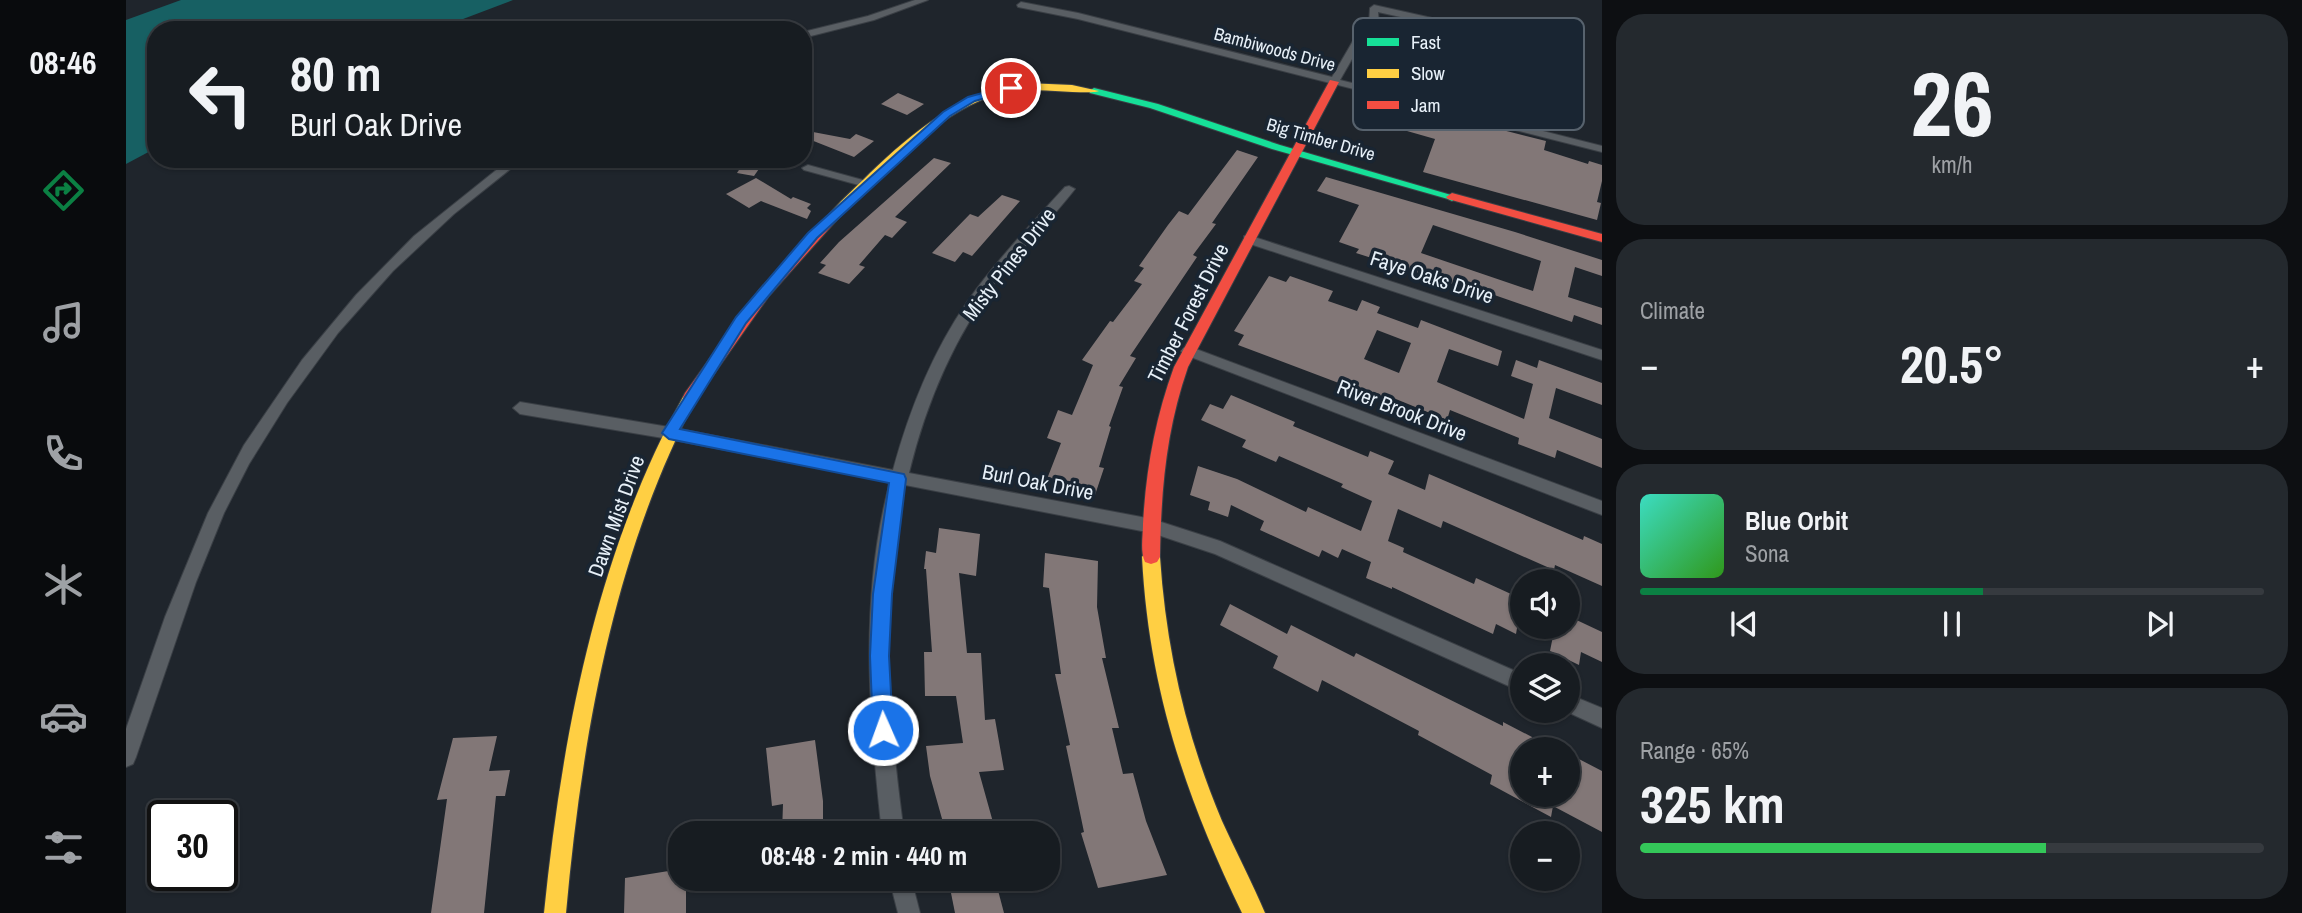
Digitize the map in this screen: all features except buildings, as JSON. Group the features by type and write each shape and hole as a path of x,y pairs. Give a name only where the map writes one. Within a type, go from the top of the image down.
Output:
{"street":[{"path":"812,33 871,18 924,0"},
{"path":"1362,18 1377,4 1432,18"},
{"name":"Bambiwoods Drive","path":"1021,5 1078,16 1353,87"},
{"name":"Timber Forest Drive","path":"1254,913 1236,879 1193,775 1175,718 1160,652 1153,603 1152,526 1163,420 1167,400 1188,351 1353,48"},
{"path":"1019,70 1028,86"},
{"name":"Big Timber Drive","path":"1028,86 1092,92 1142,102 1298,153 1602,239"},
{"name":"Dawn Mist Drive","path":"555,913 572,766 592,660 611,591 669,433 741,320 763,290 812,236 866,184 963,103 991,92 1028,86"},
{"name":"Bambiwoods Drive","path":"1526,130 1602,149"},
{"path":"126,757 212,522 261,431 340,322 405,249 506,168"},
{"path":"808,168 866,184"},
{"name":"Misty Pines Drive","path":"891,821 880,656 883,594 898,479 926,392 970,309 1069,188"},
{"name":"Faye Oaks Drive","path":"1248,239 1602,355"},
{"name":"River Brook Drive","path":"1188,351 1602,508"},
{"name":"Burl Oak Drive","path":"520,408 669,433 1152,526 1220,548 1510,677"},
{"path":"1580,708 1602,718"},
{"path":"903,891 909,913"}],"water":[{"path":"181,0 513,0 458,21 147,21 147,153 126,164 126,20"}],"traffic: fast":[{"path":"1094,91 1154,106 1276,147 1452,197"}],"traffic: slow":[{"path":"831,219 910,143 932,125 978,98 1002,90 1037,85 1094,91"},
{"path":"555,913 572,770 602,630 643,502 664,449 690,397"},
{"path":"1151,557 1154,604 1169,696 1214,828 1254,913"}],"traffic: jam":[{"path":"1151,557 1153,500 1159,446 1171,394 1181,367 1334,82"},
{"path":"1452,197 1602,238"},
{"path":"690,397 764,293 831,219"}],"route":[{"path":"883,730 880,656 883,594 889,528 898,479 669,433 741,320 763,290 812,236 866,184 947,114 971,99 1011,88"}]}
